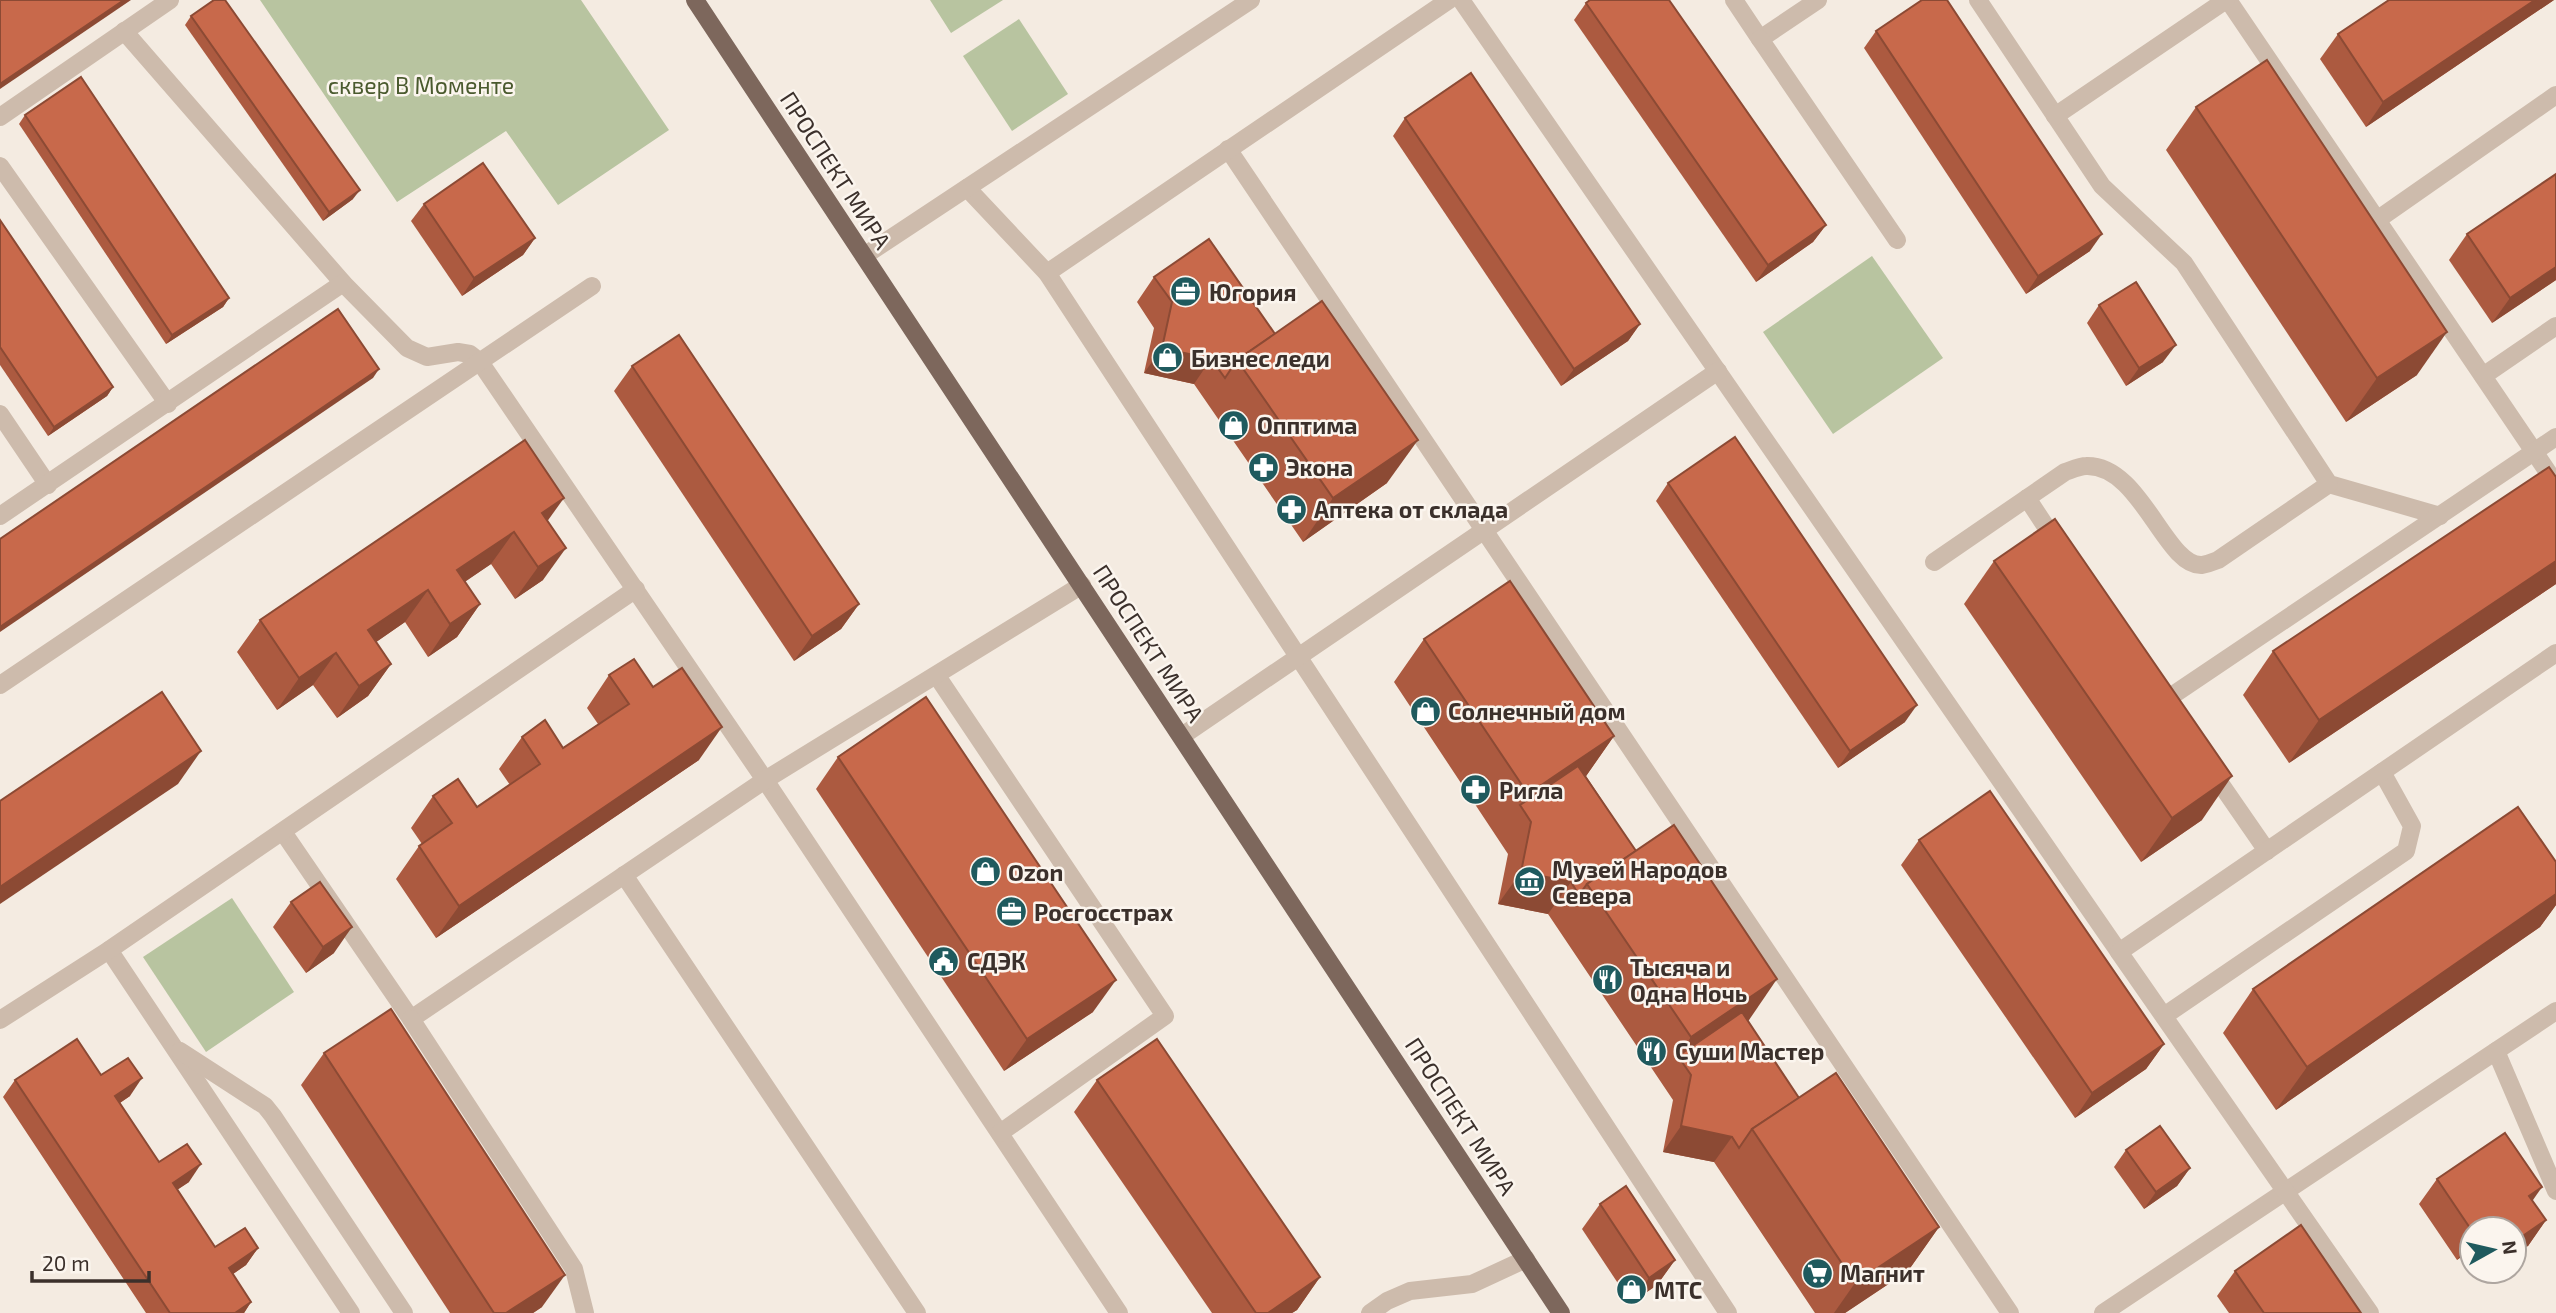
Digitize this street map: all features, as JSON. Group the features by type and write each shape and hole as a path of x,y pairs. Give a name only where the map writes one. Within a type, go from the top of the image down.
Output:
{"main road":[{"name":"ПРОСПЕКТ МИРА","path":"695,0 1561,1313"}],"street":[{"path":"0,117 170,0"},
{"path":"864,256 1251,0"},
{"path":"1046,273 1449,0"},
{"path":"1461,0 2370,1313"},
{"path":"1734,0 1896,240"},
{"path":"1760,39 1818,0"},
{"path":"1978,0 2102,186 2184,263 2329,484 2440,516"},
{"path":"2055,116 2227,0 2556,484"},
{"path":"124,31 343,283 407,348 427,357 458,352 470,354 480,362 765,780 1119,1313"},
{"path":"2378,220 2556,95"},
{"path":"1228,149 2010,1313"},
{"path":"0,166 168,404"},
{"path":"967,188 1046,273 1728,1313"},
{"path":"0,516 343,283"},
{"path":"0,685 592,286"},
{"path":"2483,376 2556,326"},
{"path":"1182,736 1718,371"},
{"path":"0,414 48,485"},
{"path":"2164,701 2556,438"},
{"path":"1934,562 2065,472 2087,466 2114,474 2136,494 2184,558 2200,565 2218,561 2329,484"},
{"path":"2027,498 2065,555"},
{"path":"411,1019 765,780 1082,585"},
{"path":"0,1020 109,950 636,589"},
{"path":"2119,951 2556,653"},
{"path":"937,676 1165,1016 1000,1133"},
{"path":"2204,759 2267,851"},
{"path":"2164,1016 2406,851 2412,826 2382,772"},
{"path":"283,832 411,1019 574,1269 585,1313"},
{"path":"624,875 909,1310"},
{"path":"109,950 349,1312"},
{"path":"2103,1313 2556,1011"},
{"path":"174,1047 265,1106 404,1313"},
{"path":"2496,1051 2556,1191"},
{"path":"1370,1313 1387,1301 1410,1291 1472,1284 1525,1259"}],"green space":[{"name":"сквер В Моменте","path":"260,0 581,0 669,130 558,205 506,131 397,202"},
{"path":"930,0 1003,0 951,33"},
{"path":"1019,19 1068,94 1012,131 963,56"},
{"path":"1872,256 1943,358 1833,434 1763,332"},
{"path":"232,898 294,992 206,1052 143,957"}],"building":[{"path":"0,0 124,0 0,84"},
{"path":"214,0 225,0 360,190 329,212 191,16"},
{"path":"1590,0 1669,0 1826,225 1768,265 1586,3"},
{"path":"1922,0 1947,0 2102,234 2038,276 1876,31"},
{"path":"2389,0 2535,0 2383,102 2338,34"},
{"path":"2267,60 2447,332 2377,378 2196,107"},
{"path":"1471,73 1640,324 1574,369 1405,118"},
{"path":"81,77 229,298 172,335 25,115"},
{"path":"483,163 535,238 474,278 424,204"},
{"path":"2556,174 2556,267 2510,298 2467,234"},
{"path":"0,220 113,387 54,427 0,347"},
{"path":"1209,239 1275,334 1237,360 1225,378 1211,359 1162,348 1172,302 1154,277"},
{"path":"2136,282 2176,345 2139,368 2099,305"},
{"path":"1322,301 1418,440 1333,498 1237,360"},
{"path":"338,309 379,369 0,627 0,539"},
{"path":"679,335 859,604 812,636 632,366"},
{"path":"1735,437 1917,705 1850,751 1668,483"},
{"path":"525,440 564,498 542,513 566,548 538,567 514,532 457,570 480,604 450,624 428,590 368,630 391,664 359,686 336,653 299,678 260,620"},
{"path":"2549,467 2556,477 2556,561 2319,720 2273,651"},
{"path":"2055,519 2232,776 2172,818 1994,561"},
{"path":"1510,581 1614,736 1528,794 1424,639"},
{"path":"634,659 653,687 682,668 722,727 459,906 419,846 452,823 433,796 458,779 477,807 540,764 522,737 545,720 563,748 629,704 609,675"},
{"path":"162,692 201,751 0,887 0,801"},
{"path":"926,697 1116,980 1027,1039 838,757"},
{"path":"1578,766 1636,851 1587,884 1579,895 1571,882 1521,872 1531,822 1520,805"},
{"path":"1990,791 2164,1044 2092,1093 1919,840"},
{"path":"2518,807 2556,862 2556,894 2307,1067 2253,989"},
{"path":"1674,825 1777,979 1691,1037 1587,884"},
{"path":"320,882 352,927 323,947 291,902"},
{"path":"391,1009 565,1275 506,1313 494,1313 324,1053"},
{"path":"1742,1012 1799,1098 1752,1129 1739,1148 1732,1137 1681,1126 1691,1075 1678,1056"},
{"path":"77,1039 101,1075 128,1058 142,1078 115,1096 159,1162 187,1144 201,1164 173,1183 215,1247 245,1228 258,1248 229,1268 251,1302 235,1313 170,1313 15,1080"},
{"path":"1157,1039 1320,1277 1268,1313 1256,1313 1097,1080"},
{"path":"1836,1073 1939,1227 1855,1283 1752,1129"},
{"path":"2160,1126 2190,1168 2156,1192 2126,1150"},
{"path":"2505,1133 2542,1187 2529,1196 2546,1220 2528,1232 2528,1215 2461,1215 2437,1179"},
{"path":"1626,1186 1675,1260 1649,1278 1600,1204"},
{"path":"2301,1225 2361,1313 2264,1313 2235,1271"}],"place":[{"name":"Югория","path":"1186,292"},
{"name":"Бизнес леди","path":"1168,358"},
{"name":"Опптима","path":"1234,425"},
{"name":"Экона","path":"1263,467"},
{"name":"Аптека от склада","path":"1291,509"},
{"name":"Солнечный дом","path":"1425,711"},
{"name":"Ригла","path":"1476,790"},
{"name":"Ozon","path":"985,872"},
{"name":"Музей Народов Севера","path":"1529,882"},
{"name":"Росгосстрах","path":"1011,912"},
{"name":"СДЭК","path":"944,961"},
{"name":"Тысяча и Одна Ночь","path":"1607,980"},
{"name":"Суши Мастер","path":"1652,1051"},
{"name":"Магнит","path":"1817,1273"},
{"name":"МТС","path":"1631,1290"}]}
